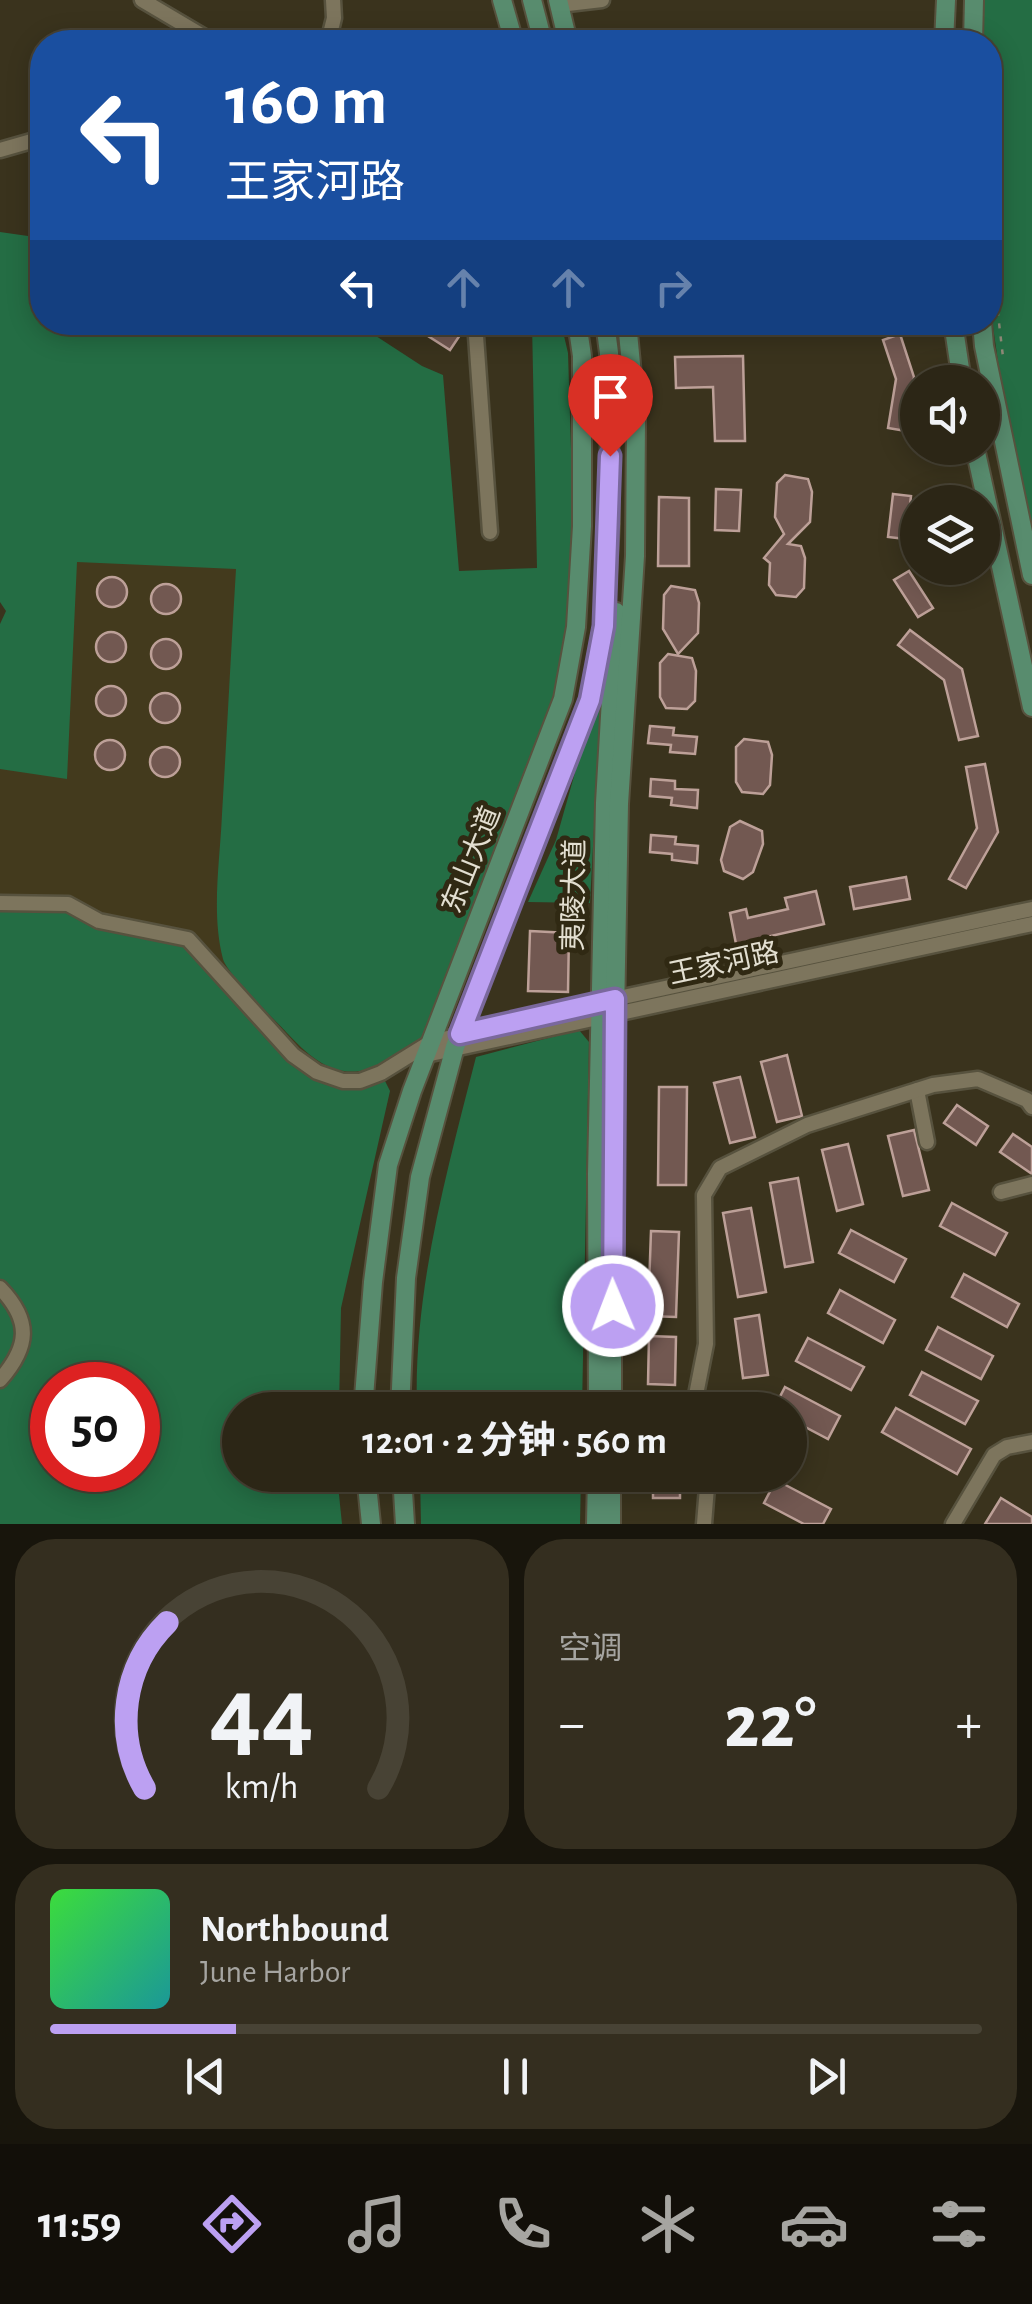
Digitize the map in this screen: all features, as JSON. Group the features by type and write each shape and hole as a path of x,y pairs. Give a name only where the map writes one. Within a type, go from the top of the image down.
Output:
{"main road":[{"path":"502,0 511,30"},
{"path":"532,0 540,30"},
{"path":"945,30 946,0"},
{"path":"973,30 974,0"},
{"path":"553,2 553,30"},
{"path":"553,2 564,30"},
{"name":"东山大道","path":"364,1392 388,1165 428,1048 563,699 576,628 582,526 582,356 578,335"},
{"name":"东山大道","path":"401,1392 406,1278 420,1177 458,1041 590,700 604,626 610,524 609,335"},
{"name":"夷陵大道","path":"610,335 621,418 620,556 604,803 612,1392"},
{"name":"夷陵大道","path":"598,1392 608,1008 634,556 636,417 628,335"},
{"path":"955,335 959,365"},
{"path":"983,335 1032,575"},
{"path":"979,465 1032,707"},
{"path":"368,1492 371,1524"},
{"path":"403,1492 405,1524"},
{"path":"596,1524 597,1492"},
{"path":"611,1524 612,1492"}],"street":[{"path":"142,0 193,30"},
{"path":"331,30 334,0"},
{"path":"553,2 602,0"},
{"path":"0,150 30,141"},
{"path":"476,335 490,532"},
{"name":"王家河路","path":"0,902 68,904 99,921 188,939 293,1054 316,1072 343,1081 360,1081 381,1073 428,1048 1032,909"},
{"name":"王家河路","path":"608,1008 1032,924"},
{"path":"697,1392 706,1344 704,1195 720,1168 808,1126 917,1090 978,1079 1027,1100 1032,1108"},
{"path":"917,1090 928,1142"},
{"path":"1001,1192 1032,1184"},
{"path":"0,1288 19,1314 24,1332 20,1355 0,1380"},
{"path":"954,1524 994,1454 1006,1447 1032,1442"},
{"path":"704,1524 708,1492"}],"shaded area":[{"path":"233,486 339,988 388,1102 158,1362 30,1362 31,1492 0,1524 0,651 28,576"}],"green space":[{"path":"984,0 1032,0 1032,538 1005,410 994,335 1002,335 1002,30 983,30"},
{"path":"0,232 30,236 30,335 374,335 443,375 459,571 537,568 532,335 564,335 568,353 573,512 558,697 427,1039 388,1061 356,1071 324,1064 263,1008 223,959 217,887 236,569 77,562 67,779 0,769 0,624 6,611 0,602"},
{"path":"602,677 590,903 528,902 556,840"},
{"path":"0,903 68,904 99,921 188,939 293,1054 343,1081 381,1073 390,1091 341,1308 339,1392 222,1392 222,1492 339,1492 342,1524 0,1524"},
{"path":"579,1030 589,1042 582,1392 417,1392 426,1276 476,1057"},
{"path":"420,1492 581,1492 580,1524 421,1524"}],"building":[{"path":"426,335 460,335 450,350"},
{"path":"900,335 910,365 900,365 900,430 888,428 896,379 883,340"},
{"path":"743,356 745,441 715,441 713,387 676,388 675,357"},
{"path":"785,475 808,479 812,492 810,522 788,544 801,546 805,558 804,588 796,597 776,595 769,585 770,563 764,558 784,534 775,517 777,483"},
{"path":"716,489 741,490 739,531 715,530"},
{"path":"893,494 900,495 900,538 888,537"},
{"path":"659,497 689,498 689,566 658,566"},
{"path":"900,576 900,585 918,585 933,608 918,617 894,580"},
{"path":"112,577 123,581 127,592 123,603 112,607 101,603 97,592 101,581"},
{"path":"166,584 177,588 181,599 177,610 166,614 155,610 151,599 155,588"},
{"path":"671,586 695,590 699,603 698,633 678,654 663,629 664,595"},
{"path":"910,630 962,669 978,736 959,740 944,680 898,645"},
{"path":"111,632 122,636 126,647 122,658 111,662 100,658 96,647 100,636"},
{"path":"166,639 177,643 181,654 177,665 166,669 155,665 151,654 155,643"},
{"path":"668,654 692,658 696,671 695,701 687,709 666,708 660,697 660,663"},
{"path":"111,686 122,690 126,701 122,712 111,716 100,712 96,701 100,690"},
{"path":"165,693 176,697 180,708 176,719 165,723 154,719 150,708 154,697"},
{"path":"650,726 674,728 673,735 697,737 695,754 670,752 671,745 648,743"},
{"path":"744,739 768,742 772,755 770,785 763,794 742,792 736,782 736,747"},
{"path":"110,740 121,744 125,755 121,766 110,770 99,766 95,755 99,744"},
{"path":"165,747 176,751 180,762 176,773 165,777 154,773 150,762 154,751"},
{"path":"985,764 998,832 966,888 949,879 977,828 966,767"},
{"path":"651,779 675,781 675,789 698,790 697,808 671,805 672,798 650,796"},
{"path":"740,821 762,831 763,844 753,872 743,879 724,871 721,860 730,827"},
{"path":"651,835 676,837 675,844 698,846 697,863 672,860 672,854 650,852"},
{"path":"906,877 910,899 854,909 850,887"},
{"path":"816,891 824,924 736,944 730,913 746,909 748,918 788,909 785,898"},
{"path":"530,931 569,933 568,992 528,991"},
{"path":"787,1055 802,1116 777,1122 761,1062"},
{"path":"740,1077 755,1137 730,1143 714,1083"},
{"path":"659,1087 687,1087 686,1185 658,1185"},
{"path":"957,1105 988,1126 976,1145 944,1123"},
{"path":"914,1130 929,1190 903,1196 888,1136"},
{"path":"1013,1134 1032,1147 1032,1174 1000,1152"},
{"path":"848,1144 863,1204 837,1211 822,1150"},
{"path":"798,1178 813,1262 785,1267 770,1183"},
{"path":"952,1203 1007,1233 995,1255 940,1226"},
{"path":"751,1208 766,1292 738,1297 723,1213"},
{"path":"851,1230 906,1259 894,1282 839,1253"},
{"path":"651,1231 679,1232 676,1317 648,1316"},
{"path":"964,1274 1019,1304 1007,1327 952,1297"},
{"path":"840,1290 895,1320 883,1343 828,1313"},
{"path":"759,1315 768,1375 743,1378 735,1319"},
{"path":"938,1327 993,1356 981,1379 926,1350"},
{"path":"649,1336 676,1337 675,1385 648,1384"},
{"path":"808,1338 864,1367 851,1390 796,1361"},
{"path":"922,1372 978,1401 965,1424 910,1395"},
{"path":"807,1399 840,1416 828,1439 807,1428"},
{"path":"896,1408 971,1449 957,1474 882,1432"},
{"path":"653,1492 680,1492 680,1498 653,1498"},
{"path":"770,1492 799,1492 831,1509 823,1524 804,1524 764,1503"},
{"path":"1001,1498 1032,1517 1032,1524 985,1524"}],"route":[{"path":"610,456 604,626 590,700 460,1034 615,999 613,1306"}]}
